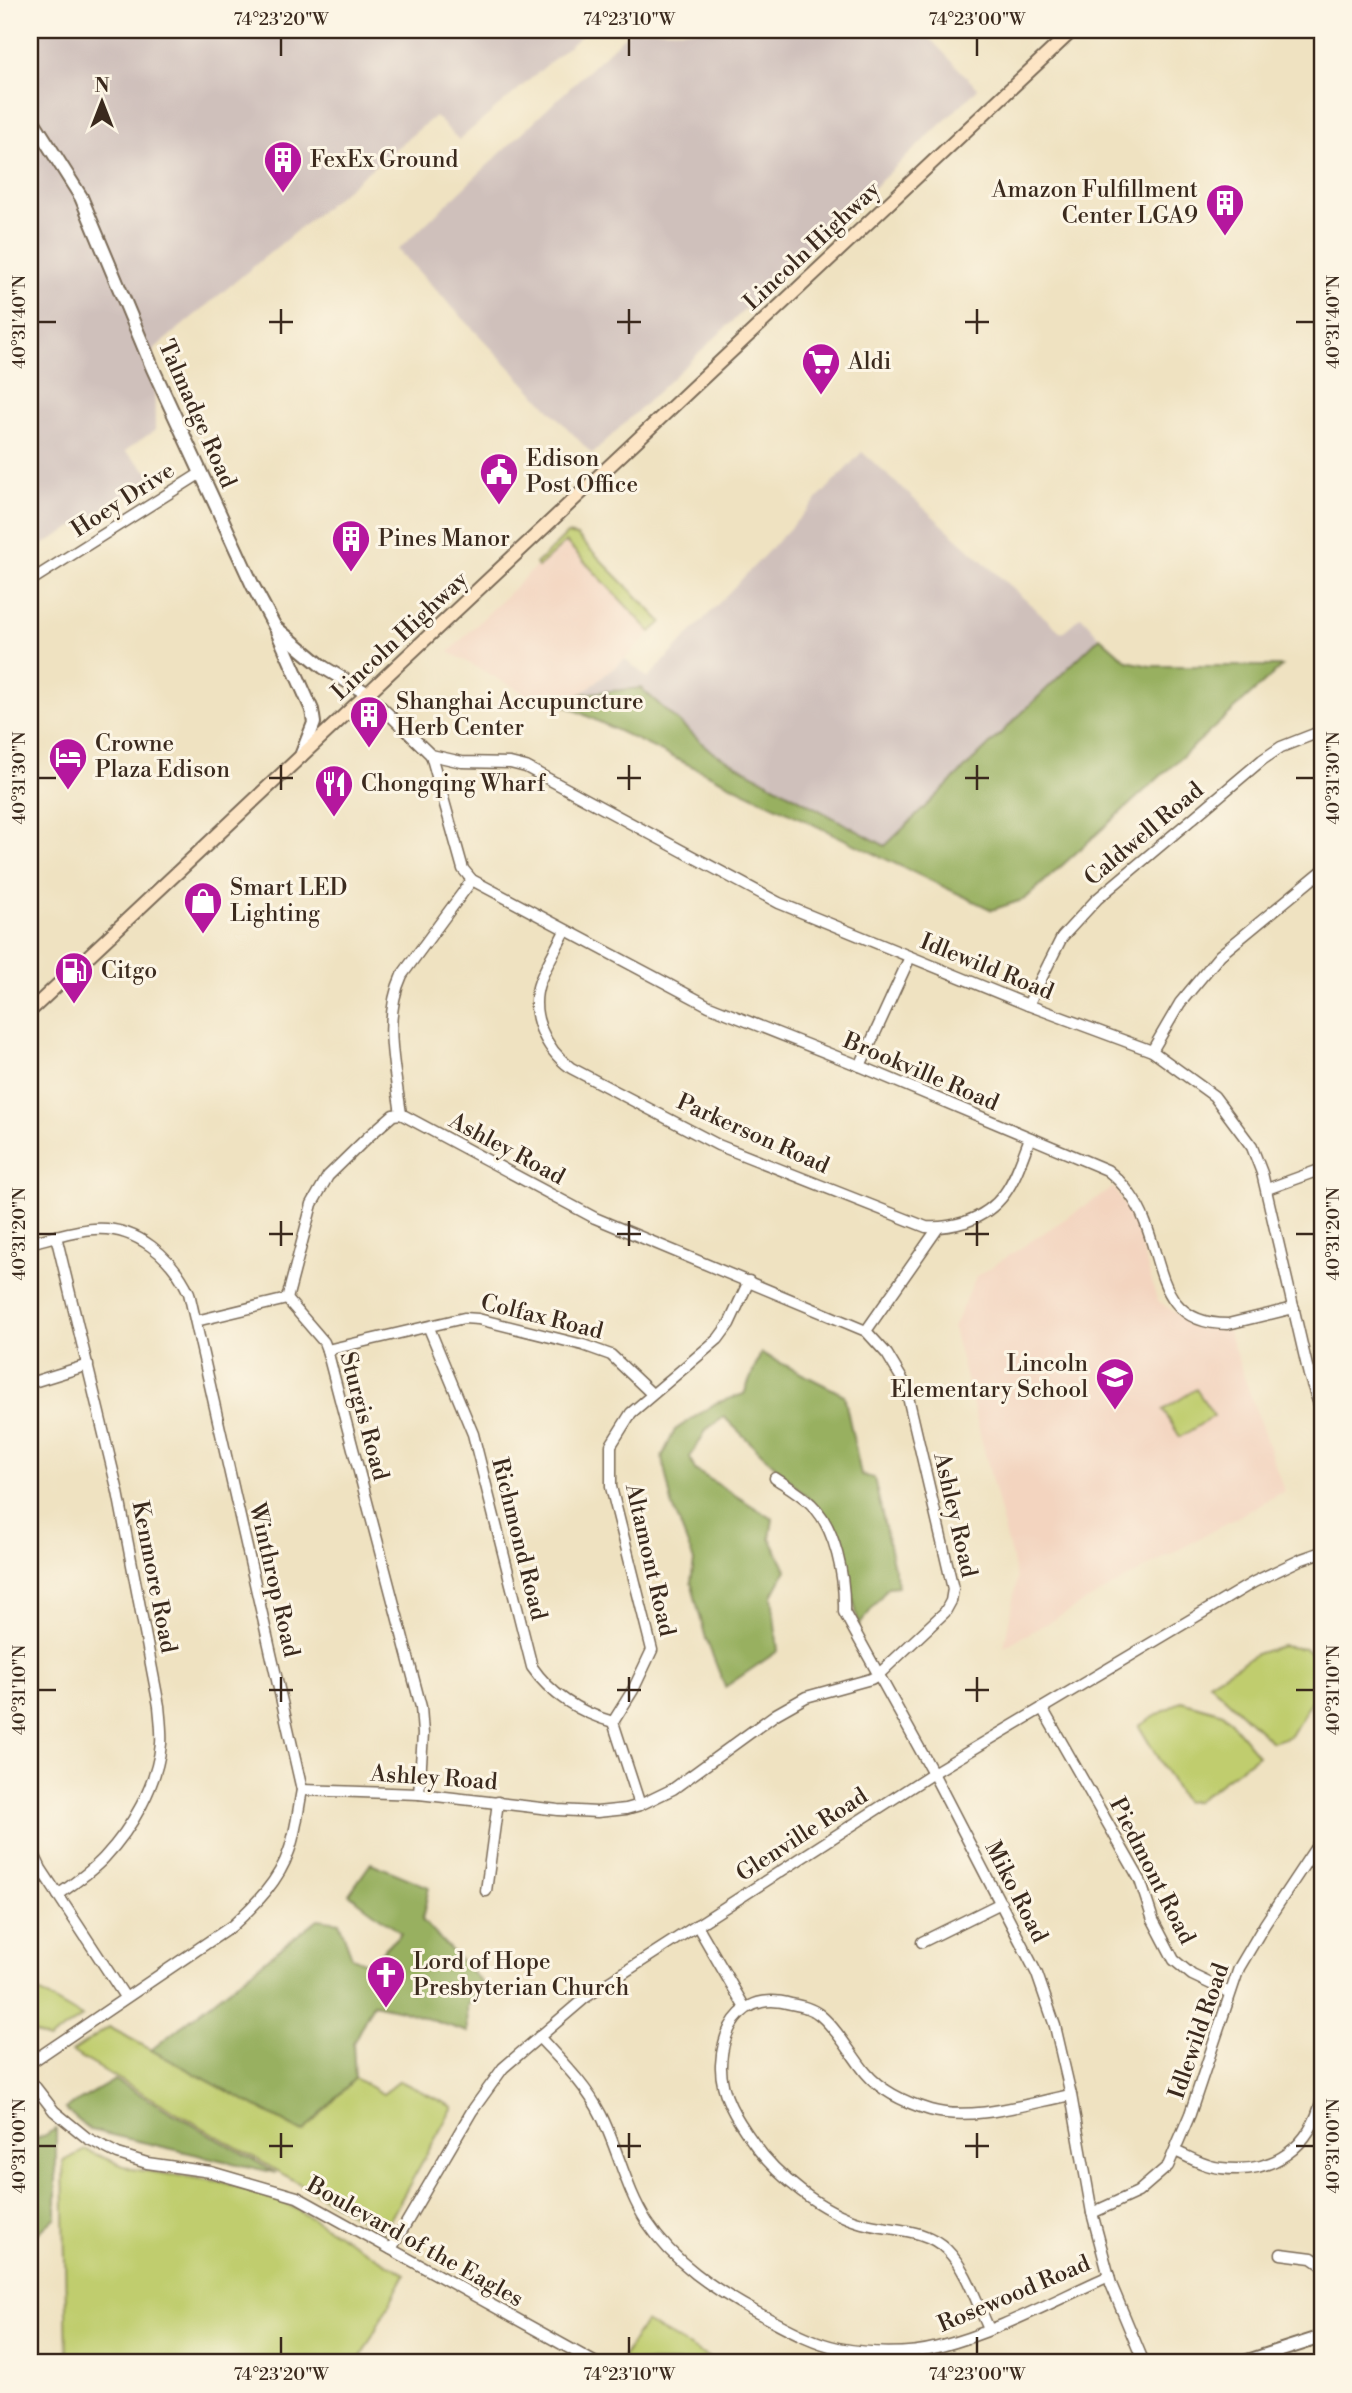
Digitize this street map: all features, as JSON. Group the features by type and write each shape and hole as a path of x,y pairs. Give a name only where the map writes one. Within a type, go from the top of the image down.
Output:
{"main road":[{"name":"Lincoln Highway","path":"30,1012 1073,30"}],"street":[{"name":"Talmadge Road","path":"30,116 81,197 153,369 253,586 275,627 323,667 368,694"},
{"name":"Hoey Drive","path":"30,582 201,473"},
{"path":"275,627 312,710 314,723 300,759"},
{"path":"196,1321 287,1299 312,1204 328,1176 393,1115 401,1114 391,1034 397,986 402,975 472,880 463,869 431,755 368,694"},
{"name":"Caldwell Road","path":"1028,1005 1062,937 1097,899 1262,760 1280,747 1322,732"},
{"name":"Idlewild Road","path":"431,755 462,762 510,763 526,767 779,904 1028,1005 1152,1051 1214,1096 1252,1147 1267,1189 1309,1375 1322,1413"},
{"path":"1152,1051 1180,1003 1220,955 1322,872"},
{"name":"Brookville Road","path":"472,880 709,1006 1096,1165 1117,1178 1135,1202 1144,1219 1168,1293 1176,1305 1189,1315 1217,1324 1228,1324 1294,1308"},
{"name":"Parkerson Road","path":"565,931 539,983 538,1022 545,1038 562,1061 572,1069 718,1145 926,1227 938,1228"},
{"path":"860,1066 910,957"},
{"name":"Ashley Road","path":"302,1790 419,1794 597,1812 640,1805 682,1783 776,1714 806,1696 878,1675 945,1612 953,1589 905,1384 887,1354 866,1331 595,1218 401,1114"},
{"path":"866,1331 938,1228 981,1217 1001,1200 1013,1182 1030,1138"},
{"path":"1267,1189 1322,1169"},
{"name":"Winthrop Road","path":"30,1243 96,1228 125,1233 158,1249 180,1274 189,1293 196,1321 302,1790 285,1862 257,1903 232,1926 30,2063"},
{"name":"Kenmore Road","path":"56,1236 118,1492 159,1706 161,1741 158,1762 140,1808 118,1842 103,1859 58,1895"},
{"name":"Altamont Road","path":"613,1722 634,1690 652,1650 611,1487 611,1445 631,1413 718,1339 729,1324 749,1281"},
{"name":"Sturgis Road","path":"287,1299 324,1342 327,1350 421,1707 424,1734 419,1794"},
{"name":"Colfax Road","path":"327,1350 464,1318 478,1319 583,1345 611,1355 652,1394"},
{"name":"Richmond Road","path":"429,1328 473,1434 532,1667 553,1692 598,1718 613,1722"},
{"path":"30,1383 88,1365"},
{"name":"Miko Road","path":"775,1478 812,1504 831,1531 844,1594 844,1612 933,1773 1037,1974 1055,2026 1071,2095 1092,2213 1109,2276 1144,2363"},
{"name":"Glenville Road","path":"391,2249 472,2111 503,2068 586,1997 933,1773 1254,1582 1322,1552"},
{"name":"Piedmont Road","path":"1042,1708 1140,1880 1153,1920 1174,1960 1192,1975 1230,1993"},
{"path":"613,1722 640,1805"},
{"path":"486,1891 498,1802"},
{"name":"Idlewild Road","path":"1092,2213 1138,2192 1168,2165 1191,2114 1239,1968 1322,1838"},
{"path":"30,1846 58,1895 125,1997"},
{"path":"922,1942 1001,1903"},
{"path":"697,1925 745,2008"},
{"path":"989,2329 964,2277 945,2248 923,2235 862,2223 842,2216 792,2184 757,2148 729,2103 721,2070 722,2054 732,2023 745,2008 768,2001 782,2001 810,2009 832,2028 868,2076 888,2092 932,2110 981,2112 1071,2095"},
{"name":"Rosewood Road","path":"539,2037 580,2084 601,2115 646,2220 663,2242 686,2266 720,2293 812,2340 837,2348 864,2351 936,2348 989,2329 1109,2276"},
{"name":"Boulevard of the Eagles","path":"30,2080 54,2111 72,2128 118,2154 147,2163 211,2172 297,2197 596,2363"},
{"path":"1175,2151 1220,2168 1254,2167 1275,2161 1293,2151 1308,2134 1318,2116 1322,2098"},
{"path":"1281,2255 1312,2258 1322,2265"},
{"path":"1241,2363 1322,2337"}],"shaded area":[{"path":"30,30 588,30 459,140 435,116 154,349 155,430 125,451 156,479 30,552"},
{"path":"631,30 922,30 978,89 592,454 398,250"},
{"path":"862,452 1062,633 1081,616 1100,637 885,846 711,751 641,688 581,694 625,659 648,678"},
{"path":"568,535 654,629 625,659 558,712 449,652"},
{"name":"Lincoln Elementary School","path":"1114,1187 1136,1227 1157,1300 1191,1324 1228,1331 1284,1491 1004,1647 1017,1579 953,1328 976,1277"}],"green space":[{"path":"567,534 577,536 662,622 651,632 566,542 538,567 536,564"},
{"path":"1100,637 1127,661 1150,666 1282,666 1025,899 992,910 566,706 581,694 641,688 711,751 885,846"},
{"path":"761,1353 844,1395 861,1475 874,1478 898,1586 888,1587 859,1626 848,1574 830,1519 724,1417 707,1429 690,1457 695,1470 773,1519 770,1538 786,1570 772,1596 778,1651 725,1687 706,1639 691,1582 694,1561 672,1504 662,1457 675,1430 716,1403 744,1394"},
{"path":"1196,1389 1214,1416 1180,1437 1163,1410"},
{"path":"1281,1646 1305,1649 1322,1661 1322,1683 1291,1736 1272,1742 1209,1683 1256,1654"},
{"path":"1181,1701 1223,1713 1258,1755 1196,1801 1184,1802 1139,1726"},
{"path":"371,1863 429,1887 422,1920 482,1983 467,2006 468,2032 401,2010 373,2004 353,2043 355,2078 303,2132 151,2050 318,1919 339,1922 352,1957 369,1964 401,1933 349,1894"},
{"path":"30,1987 82,2017 48,2040 30,2030"},
{"path":"109,2027 303,2132 355,2078 383,2094 400,2081 453,2107 383,2232 72,2052"},
{"path":"115,2080 276,2173 90,2130 65,2109"},
{"path":"56,2129 56,2217 35,2236 30,2232 30,2142"},
{"path":"85,2150 131,2169 223,2182 287,2204 405,2274 358,2363 67,2363 63,2161"},
{"path":"645,2322 718,2363 620,2362"}],"place":[{"name":"FexEx Ground","path":"283,194"},
{"name":"Amazon Fulfillment Center LGA9","path":"1225,237"},
{"name":"Aldi","path":"821,396"},
{"name":"Edison Post Office","path":"499,506"},
{"name":"Pines Manor","path":"351,573"},
{"name":"Shanghai Accupuncture Herb Center","path":"369,749"},
{"name":"Crowne Plaza Edison","path":"68,791"},
{"name":"Chongqing Wharf","path":"334,818"},
{"name":"Smart LED Lighting","path":"203,935"},
{"name":"Citgo","path":"74,1005"},
{"name":"Lincoln Elementary School","path":"1115,1411"},
{"name":"Lord of Hope Presbyterian Church","path":"386,2009"}]}
